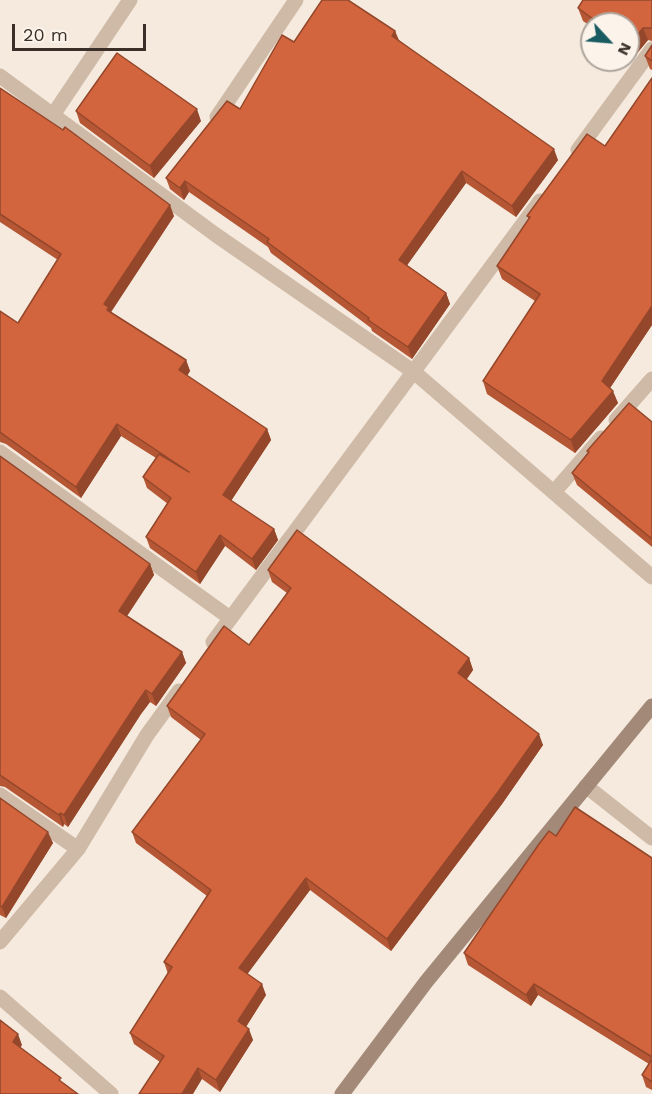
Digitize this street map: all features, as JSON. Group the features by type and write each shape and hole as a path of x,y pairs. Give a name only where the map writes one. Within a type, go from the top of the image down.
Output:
{"street":[{"path":"52,115 130,0"},
{"path":"208,128 296,0"},
{"path":"568,163 652,49"},
{"path":"0,76 52,115 159,187 414,372 652,577"},
{"path":"203,657 547,192"},
{"path":"554,492 652,379"},
{"path":"0,452 230,618"},
{"path":"0,942 78,849 147,735 189,676"},
{"path":"342,1094 426,982 652,706"},
{"path":"586,786 652,838"},
{"path":"0,795 78,849"},
{"path":"0,997 111,1094"}],"building":[{"path":"322,0 348,0 395,31 392,36 554,149 512,206 462,171 399,260 446,293 408,347 368,320 369,318 267,242 269,239 185,181 180,188 166,178 227,101 240,109 282,35 294,42"},
{"path":"583,0 652,0 652,28 643,28 640,32 640,12 584,12 578,8"},
{"path":"652,45 652,61 645,56"},
{"path":"117,53 197,109 150,166 76,111"},
{"path":"652,78 652,306 602,381 613,391 571,440 483,381 540,294 497,266 530,217 527,216 587,134 605,146"},
{"path":"0,88 63,130 65,127 170,205 104,304 109,307 107,310 186,360 179,370 267,429 223,495 274,529 252,559 220,535 196,572 146,537 171,498 143,477 159,454 189,472 117,424 76,487 0,432 0,311 18,323 61,254 0,214"},
{"path":"629,403 652,422 652,539 572,473 589,452 587,451"},
{"path":"0,456 150,564 119,611 182,652 152,694 146,690 64,815 60,813 59,815 0,775"},
{"path":"297,530 469,658 458,673 539,734 387,939 306,878 239,968 262,984 238,1021 249,1029 216,1080 198,1068 182,1094 139,1094 164,1056 130,1033 172,967 164,962 211,890 132,832 205,734 167,706 224,626 249,645 291,588 268,570"},
{"path":"0,798 48,832 2,907 0,906"},
{"path":"575,807 652,858 652,1057 534,984 526,995 464,953 539,844 549,831 556,836"},
{"path":"0,1020 18,1034 13,1042 61,1078 59,1080 78,1094 0,1094"},
{"path":"652,1059 652,1082 642,1075"}]}
